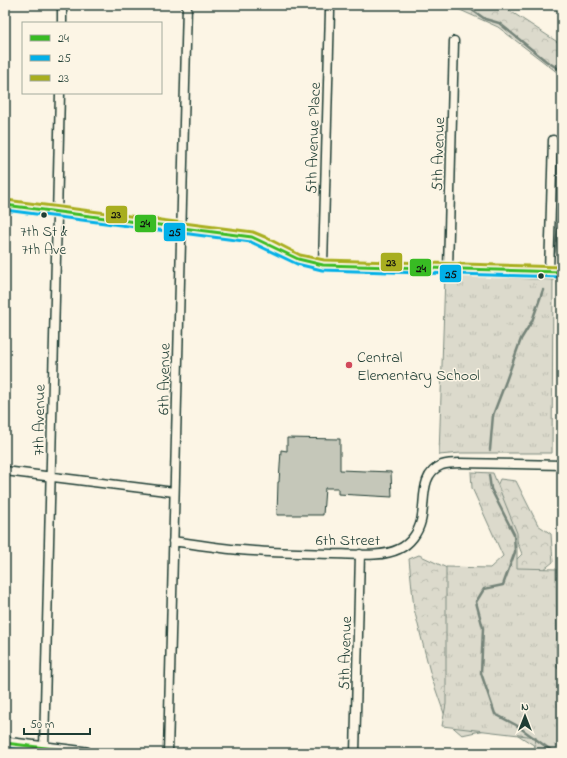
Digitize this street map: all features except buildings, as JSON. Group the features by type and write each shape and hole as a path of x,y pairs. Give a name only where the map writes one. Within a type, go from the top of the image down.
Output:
{"street":[{"path":"62,5 62,22"},
{"name":"6th Avenue","path":"168,753 187,5"},
{"name":"5th Avenue Place","path":"323,265 330,11"},
{"name":"5th Avenue","path":"448,268 454,41"},
{"name":"7th Avenue","path":"44,748 60,94"},
{"path":"549,272 553,140"},
{"path":"5,205 252,237 263,240 296,259 323,265 562,272"},
{"name":"6th Street","path":"173,540 254,551 360,554 390,553 407,544 419,528 426,482 435,469 449,464 460,463 562,464"},
{"path":"5,471 174,492"},
{"name":"5th Avenue","path":"355,753 360,554"},
{"path":"5,743 86,753"}],"green space":[{"path":"449,5 501,5 562,45 562,76 498,27"},
{"path":"445,275 553,280 552,453 461,453 439,455"},
{"path":"471,472 493,473 517,533 517,568 556,569 557,668 562,669 562,753 534,753 536,737 442,726 446,704 446,567 490,568 503,556 472,488"},
{"path":"500,479 516,481 538,525 551,534 553,562 528,582 537,681 562,663 562,753 546,753 504,726 462,735 447,722 431,676 414,609 409,559 419,555 464,576 503,573 522,554 496,488"}],"waterway":[{"path":"465,5 485,19 499,23 546,61 562,71"},
{"path":"553,258 559,222 562,219"},
{"path":"490,450 493,415 521,339 532,321 543,290"},
{"path":"489,475 491,489 514,534 515,552 503,585 484,589 476,602 483,628 481,673 495,714 516,725 555,753"}],"transit line":[{"name":"23","path":"6,200 253,232 300,255 324,260 562,267"},
{"name":"24","path":"5,205 252,237 298,259 323,265 562,272"},
{"name":"25","path":"5,210 251,242 297,264 322,270 562,277"},
{"name":"24","path":"5,743 86,753"},
{"name":"25","path":"5,748 45,753"}],"place":[{"name":"7th St & 7th Ave","path":"44,215"},
{"name":"Central Elementary School","path":"349,365"}]}
